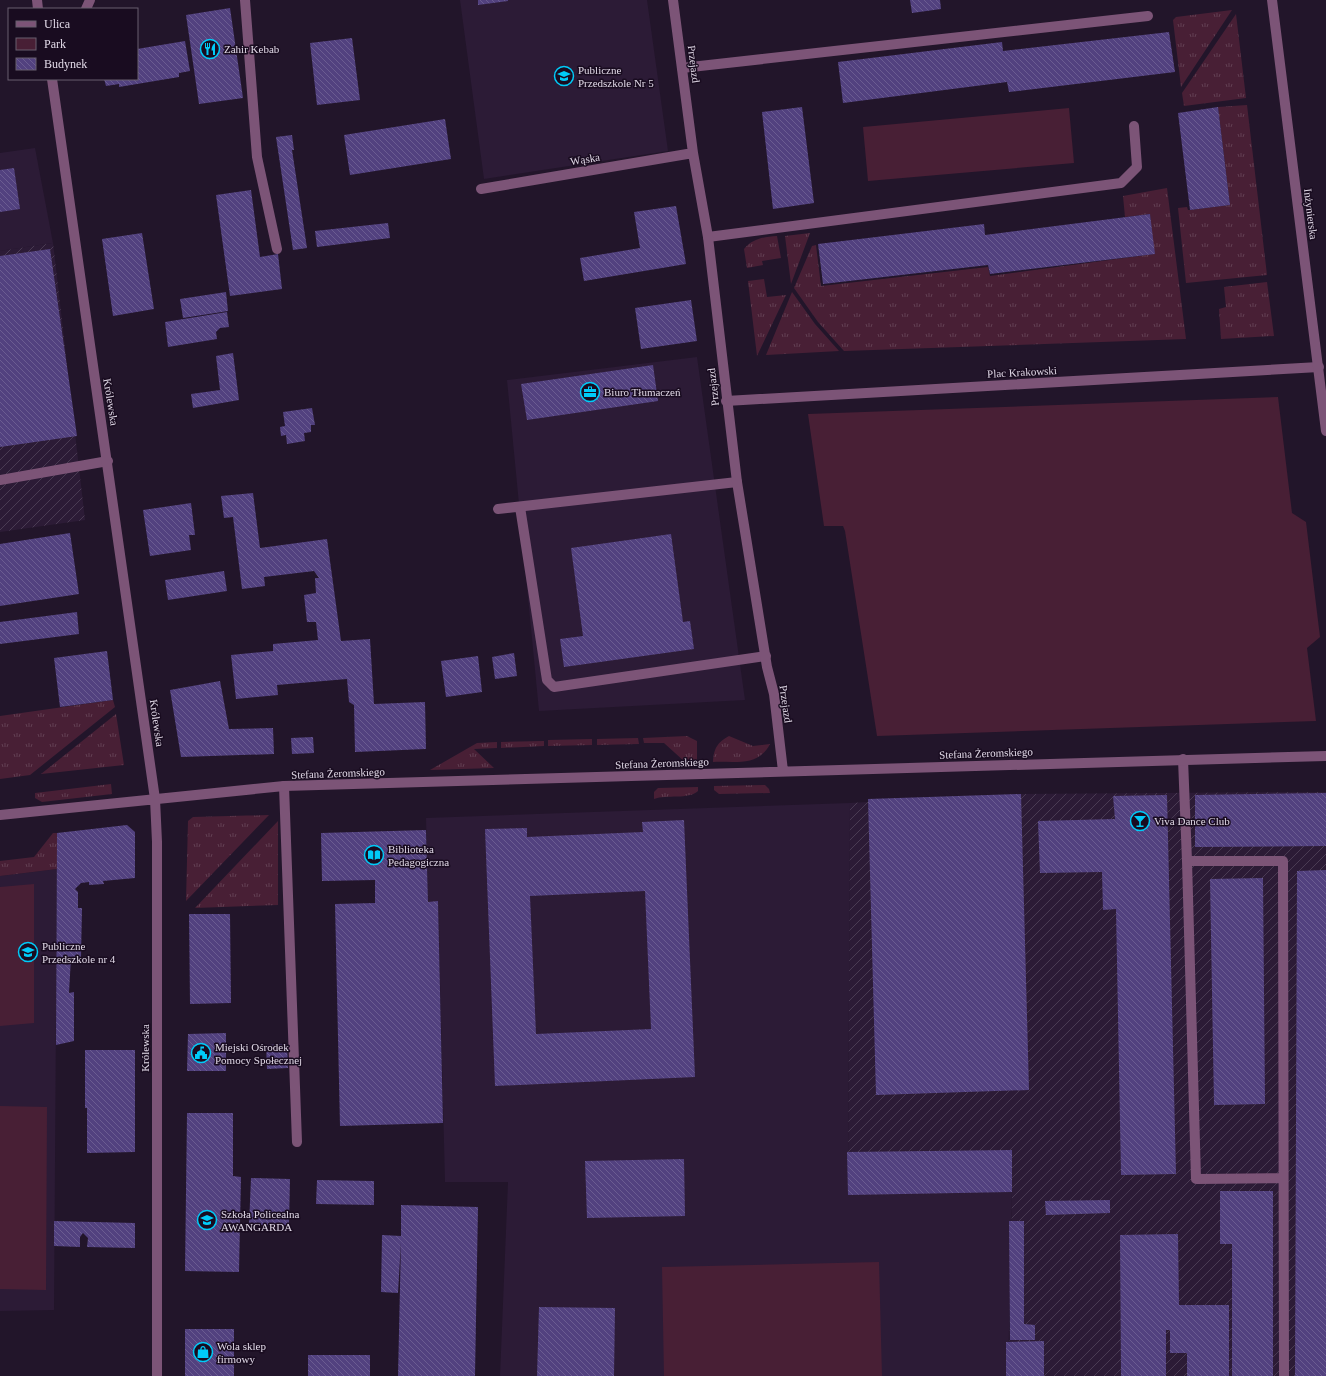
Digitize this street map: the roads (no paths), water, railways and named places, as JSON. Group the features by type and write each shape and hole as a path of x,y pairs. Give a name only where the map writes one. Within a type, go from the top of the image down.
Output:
{"street":[{"path":"245,0 257,157 276,249"},
{"name":"Przejazd","path":"673,0 693,153 708,237 726,401 737,482 766,656 774,694 783,771"},
{"name":"Inżynierska","path":"1272,0 1326,431"},
{"path":"682,68 1148,16"},
{"name":"Królewska","path":"52,80 61,152 108,462 155,799 157,842 157,1376"},
{"path":"708,237 1121,183 1137,167 1134,126"},
{"name":"Wąska","path":"481,189 693,153"},
{"name":"Plac Krakowski","path":"726,401 1319,367"},
{"path":"0,480 108,462"},
{"path":"498,509 737,482"},
{"path":"520,507 547,680 554,687 766,656"},
{"name":"Stefana Żeromskiego","path":"0,815 284,786 1326,756"},
{"path":"1183,759 1196,1179 1283,1178"},
{"path":"284,786 297,1142"},
{"path":"1187,861 1283,861 1284,1376"}],"place":[{"name":"Zahir Kebab","path":"210,49"},
{"name":"Publiczne Przedszkole Nr 5","path":"564,76"},
{"name":"Biuro Tłumaczeń","path":"590,392"},
{"name":"Viva Dance Club","path":"1140,821"},
{"name":"Biblioteka Pedagogiczna","path":"374,855"},
{"name":"Publiczne Przedszkole nr 4","path":"28,952"},
{"name":"Miejski Ośrodek Pomocy Społecznej","path":"201,1053"},
{"name":"Szkoła Policealna AWANGARDA","path":"207,1220"},
{"name":"Wola sklep firmowy","path":"203,1352"}]}
